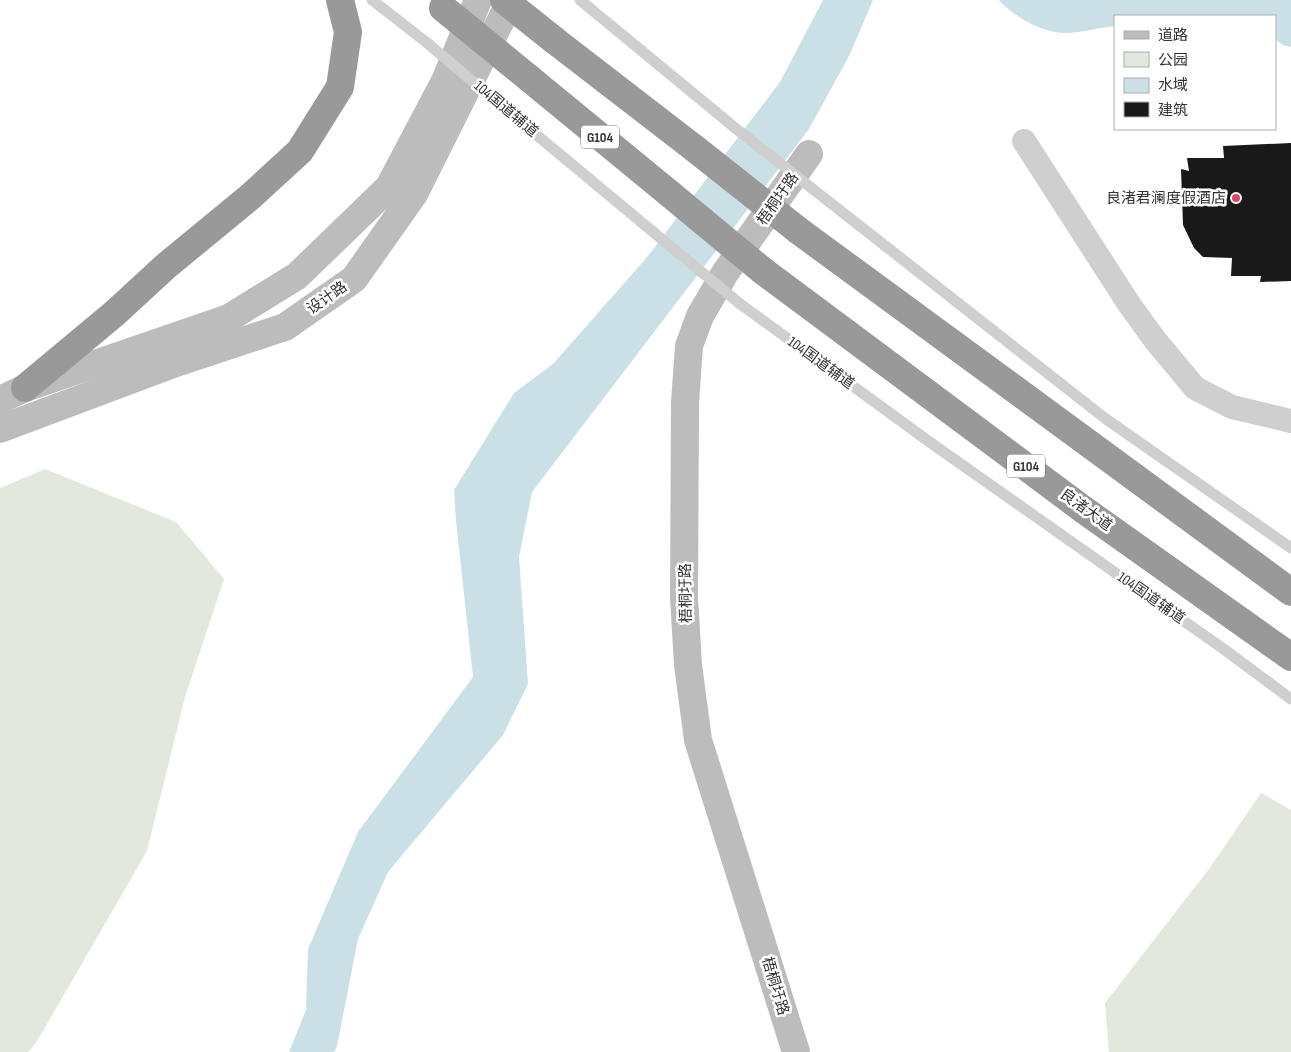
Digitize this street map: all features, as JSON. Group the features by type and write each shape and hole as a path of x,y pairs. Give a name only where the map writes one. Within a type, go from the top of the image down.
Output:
{"highway":[{"path":"25,388 115,313 166,266 251,196 300,152 340,87 348,32 340,0"},
{"path":"504,0 799,231 1291,592"},
{"name":"良渚大道","path":"438,4 763,271 1084,510 1291,658"}],"main road":[{"path":"0,400 25,388 229,318 297,276 389,187 445,81 478,0"},
{"name":"设计路","path":"0,429 176,363 285,327 354,279 414,194 511,0"},
{"name":"梧桐圩路","path":"796,1052 698,740 688,665 684,596 685,402 689,346 700,316 725,273 809,154"}],"street":[{"path":"1024,141 1129,304 1155,340 1195,388 1232,407 1291,421"}],"lane":[{"name":"104国道辅道","path":"372,0 426,42 739,303 931,443 1225,650 1291,699"},
{"path":"580,0 734,127 1106,419 1291,548"}],"green space":[{"path":"45,469 176,522 224,579 185,697 147,851 36,1043 28,1052 0,1052 0,488"},
{"path":"1261,793 1291,810 1291,1052 1109,1052 1105,1003 1209,869"}],"water":[{"path":"823,0 873,0 850,54 809,129 532,492 519,557 528,684 503,735 388,872 358,939 337,1046 334,1052 289,1052 306,1010 308,949 358,832 473,677 454,490 514,393 553,364 648,256 780,82"},
{"path":"999,0 1291,0 1291,47 1283,45 1276,40 1276,15 1114,15 1114,26 1064,33 1037,27"}],"building":[{"name":"良渚君澜度假酒店","path":"1291,143 1291,281 1260,282 1261,276 1231,276 1232,258 1203,257 1194,248 1183,225 1181,169 1189,171 1187,158 1224,158 1223,146"}],"place":[{"name":"良渚君澜度假酒店","path":"1236,198"}]}
